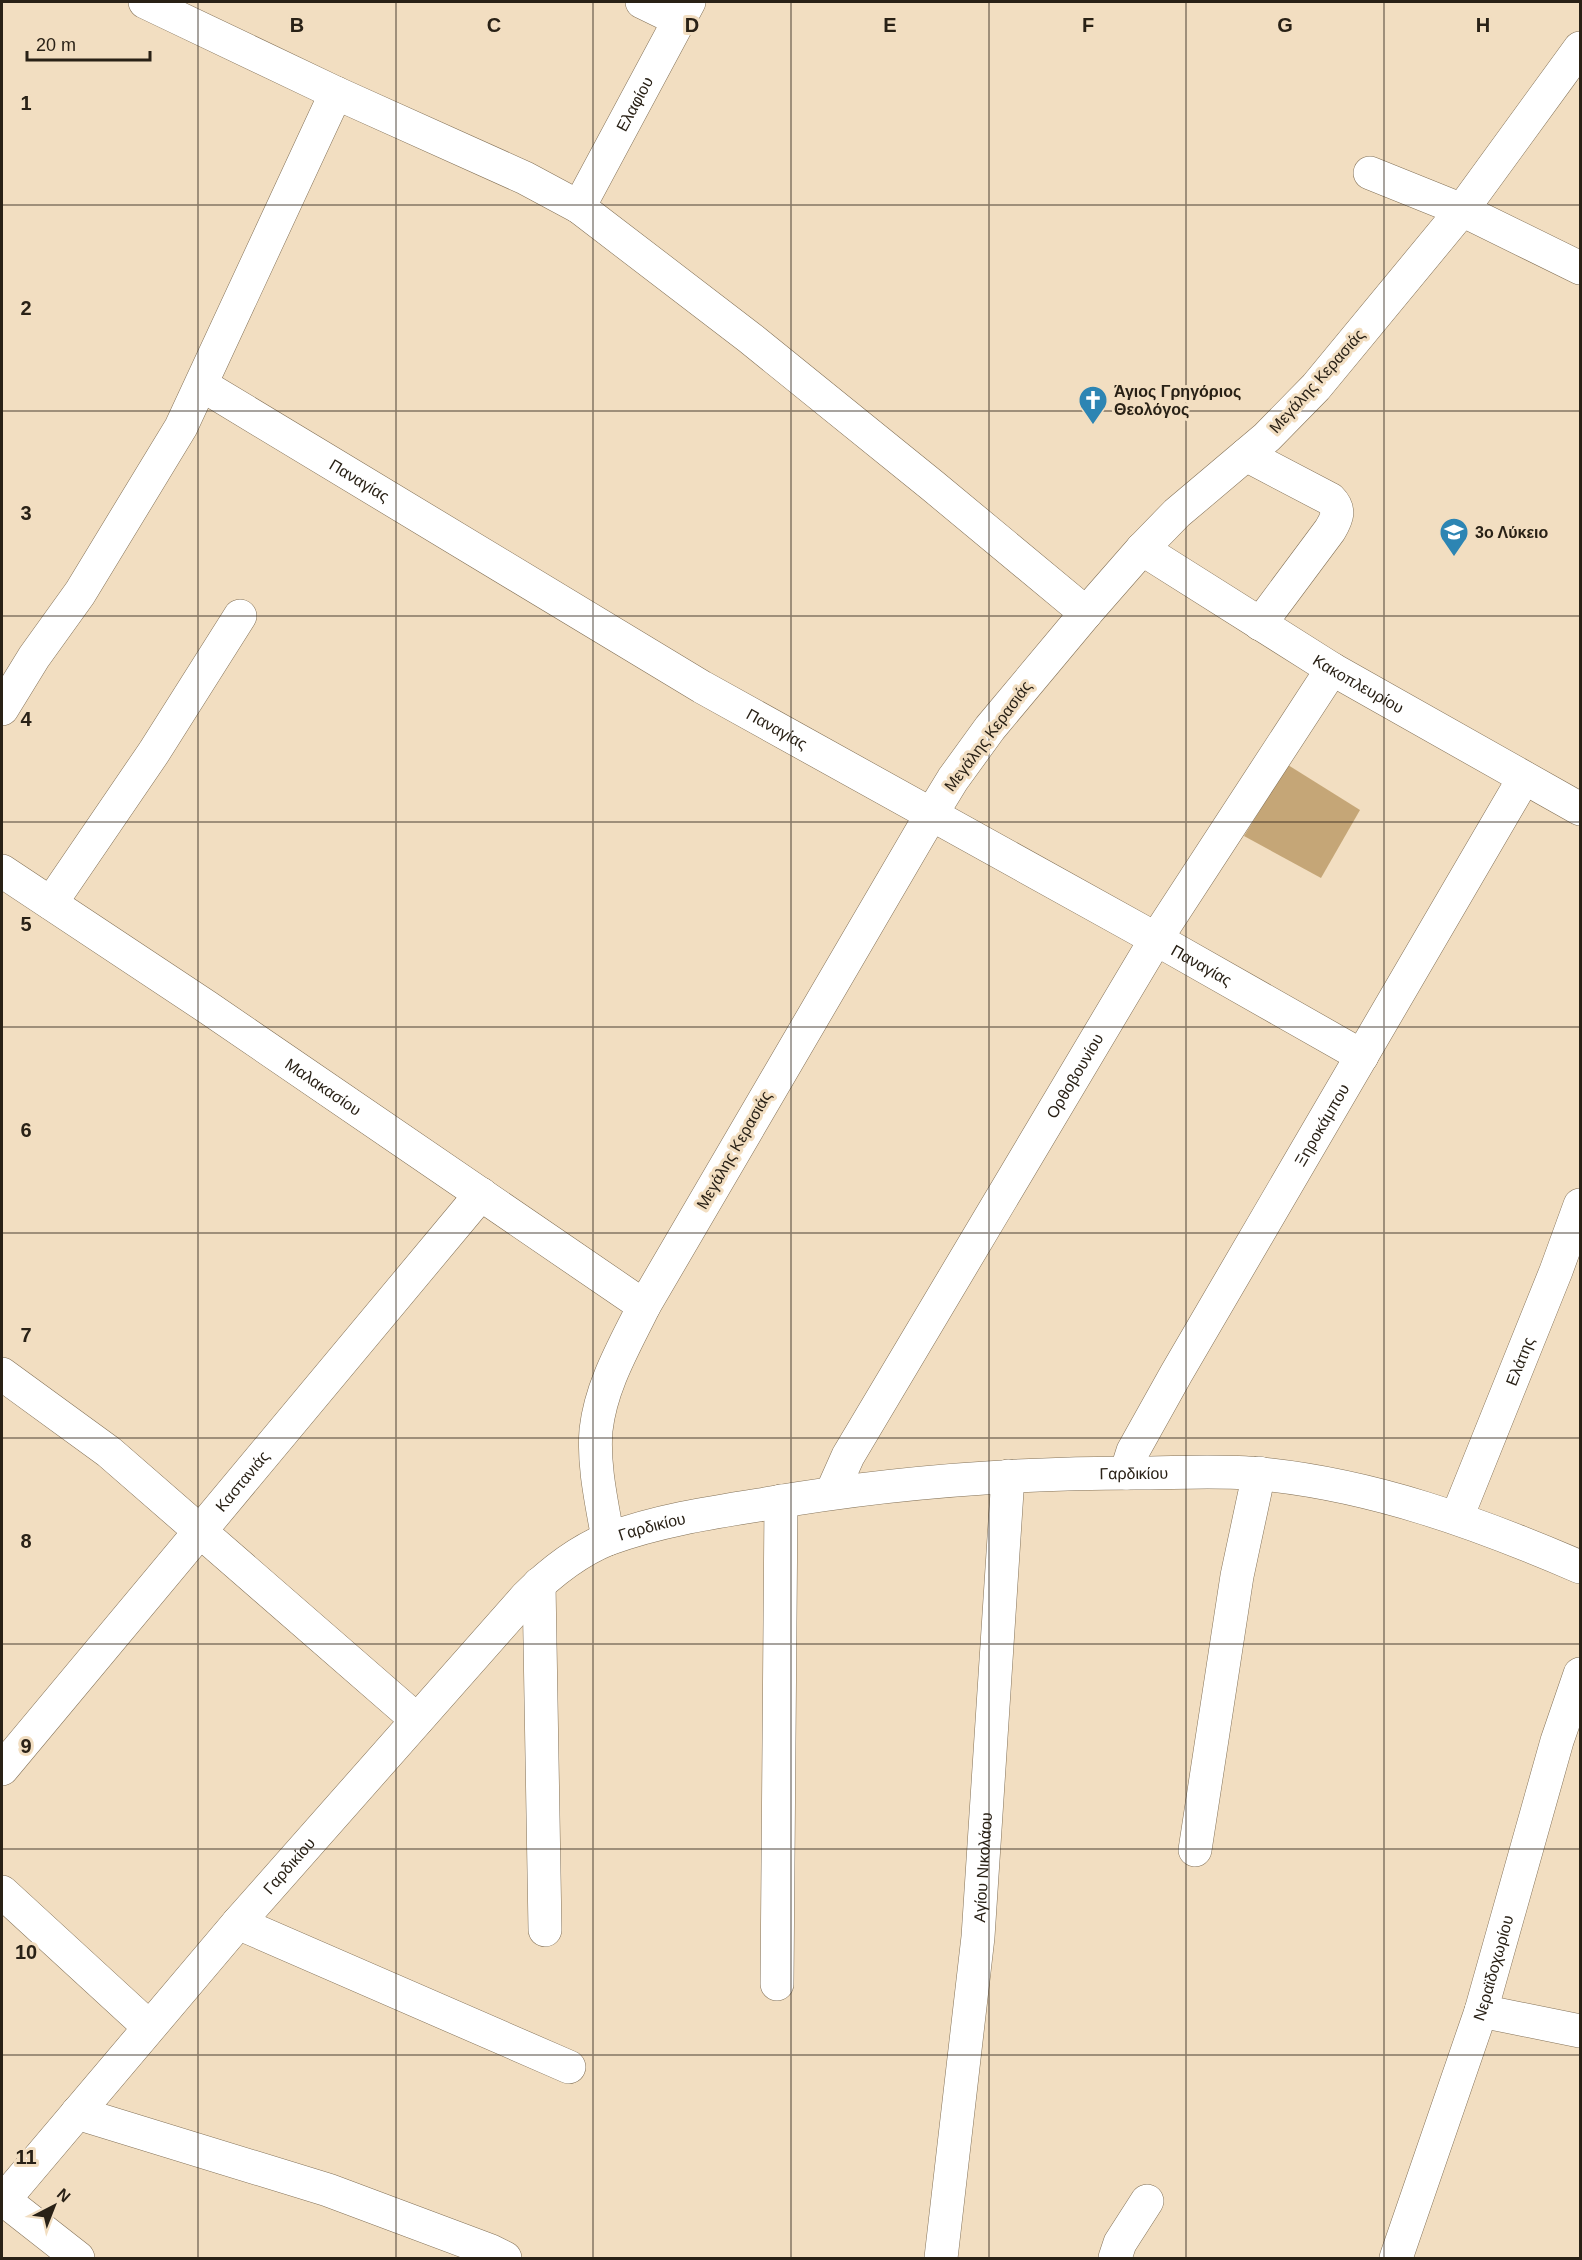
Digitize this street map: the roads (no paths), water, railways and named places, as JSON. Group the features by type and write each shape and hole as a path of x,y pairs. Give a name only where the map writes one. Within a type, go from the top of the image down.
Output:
{"street":[{"path":"145,2 336,93 525,178 579,207 750,338 1086,613"},
{"path":"642,2 684,11"},
{"name":"Ελαφίου","path":"579,207 684,11"},
{"name":"Μεγάλης Κερασιάς","path":"608,1539 597,1465 596,1431 601,1404 610,1378 645,1306 953,779 990,728 1142,549 1178,513 1290,415 1316,387 1462,210 1581,48"},
{"path":"2,709 34,657 80,593 119,532 181,427 336,93"},
{"path":"1370,173 1462,210 1581,268"},
{"name":"Παναγίας","path":"202,385 702,687 1362,1056"},
{"path":"1246,454 1330,499 1336,505 1338,513 1330,530 1260,624"},
{"name":"Κακοπλευρίου","path":"1142,549 1332,669 1581,809"},
{"path":"51,903 154,752 240,616"},
{"name":"Ορθοβουνίου","path":"832,1492 848,1456 1156,939 1332,669"},
{"name":"Ξηροκάμπου","path":"1126,1473 1133,1451 1176,1374 1524,778"},
{"name":"Μαλακασίου","path":"2,871 207,1007 645,1306"},
{"name":"Καστανιάς","path":"2,1768 481,1194"},
{"name":"Ελάτης","path":"1457,1517 1581,1205"},
{"path":"2,1374 110,1452 417,1720"},
{"name":"Γαρδικίου","path":"3,2201 238,1923 539,1584 574,1556 608,1539 662,1523 832,1492 1008,1476 1072,1473 1259,1473 1376,1494 1457,1517 1581,1567"},
{"path":"1195,1850 1237,1576 1259,1473"},
{"name":"Αγίου Νικολάου","path":"941,2259 978,1937 1008,1476"},
{"path":"777,1984 781,1501"},
{"path":"539,1584 545,1930"},
{"name":"Νεραϊδοχωρίου","path":"1396,2259 1481,2011 1557,1741 1581,1674"},
{"path":"2,1892 149,2027"},
{"path":"238,1923 569,2067"},
{"path":"1481,2011 1581,2031"},
{"path":"77,2113 328,2190 491,2251 505,2259"},
{"path":"3,2201 78,2259"},
{"path":"1114,2259 1120,2243 1147,2201"}],"place":[{"name":"Άγιος Γρηγόριος Θεολόγος","path":"1093,426"},
{"name":"3ο Λύκειο","path":"1454,558"}]}
